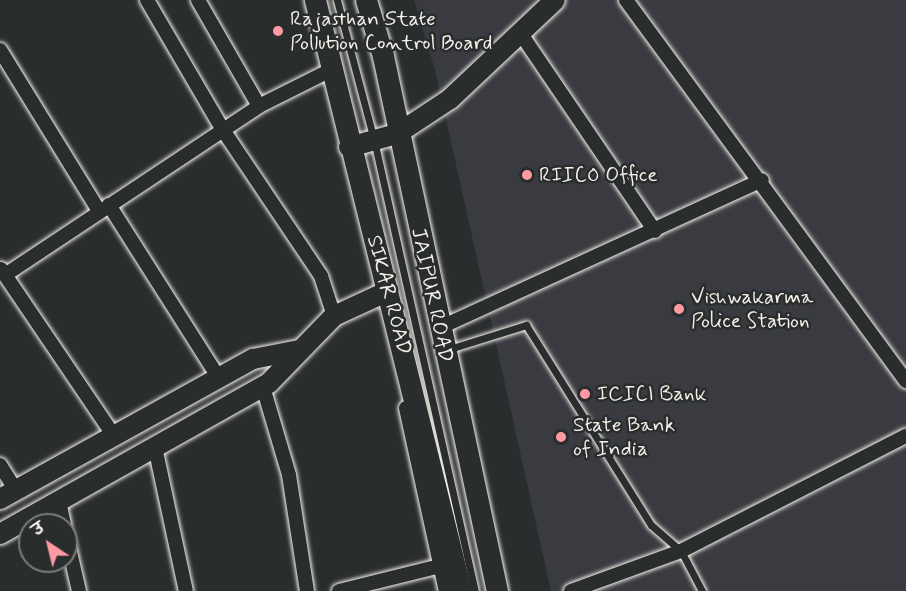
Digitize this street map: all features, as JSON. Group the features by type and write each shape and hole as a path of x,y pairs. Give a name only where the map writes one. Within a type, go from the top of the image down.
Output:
{"main road":[{"name":"SIKAR ROAD","path":"315,0 333,69 349,147 408,368 447,564 461,591"},
{"name":"JAIPUR ROAD","path":"366,0 497,591"}],"street":[{"path":"147,0 223,130 321,276 334,316"},
{"path":"198,0 260,106"},
{"path":"349,147 397,134 450,99 555,0"},
{"path":"626,0 762,180 906,381"},
{"path":"521,34 655,231"},
{"path":"0,50 219,378"},
{"path":"133,460 2,271 104,208 260,106 333,69"},
{"path":"439,328 762,180"},
{"path":"0,534 263,387 334,316 386,292"},
{"path":"0,465 8,495 253,358 299,350"},
{"path":"263,387 289,475 307,591"},
{"path":"571,591 681,551 906,436"},
{"path":"155,447 186,591"},
{"path":"59,501 62,513"},
{"path":"339,591 447,564 446,591"},
{"path":"75,573 79,591"}],"lane":[{"path":"337,0 374,140 474,591"},
{"path":"444,350 526,325 651,525 681,551 702,591"}],"shaded area":[{"path":"414,0 906,0 906,591 551,591 435,70"}],"place":[{"name":"Rajasthan State Pollution Control Board","path":"278,31"},
{"name":"RIICO Office","path":"527,175"},
{"name":"Vishwakarma Police Station","path":"679,309"},
{"name":"ICICI Bank","path":"585,394"},
{"name":"State Bank of India","path":"561,437"}]}
